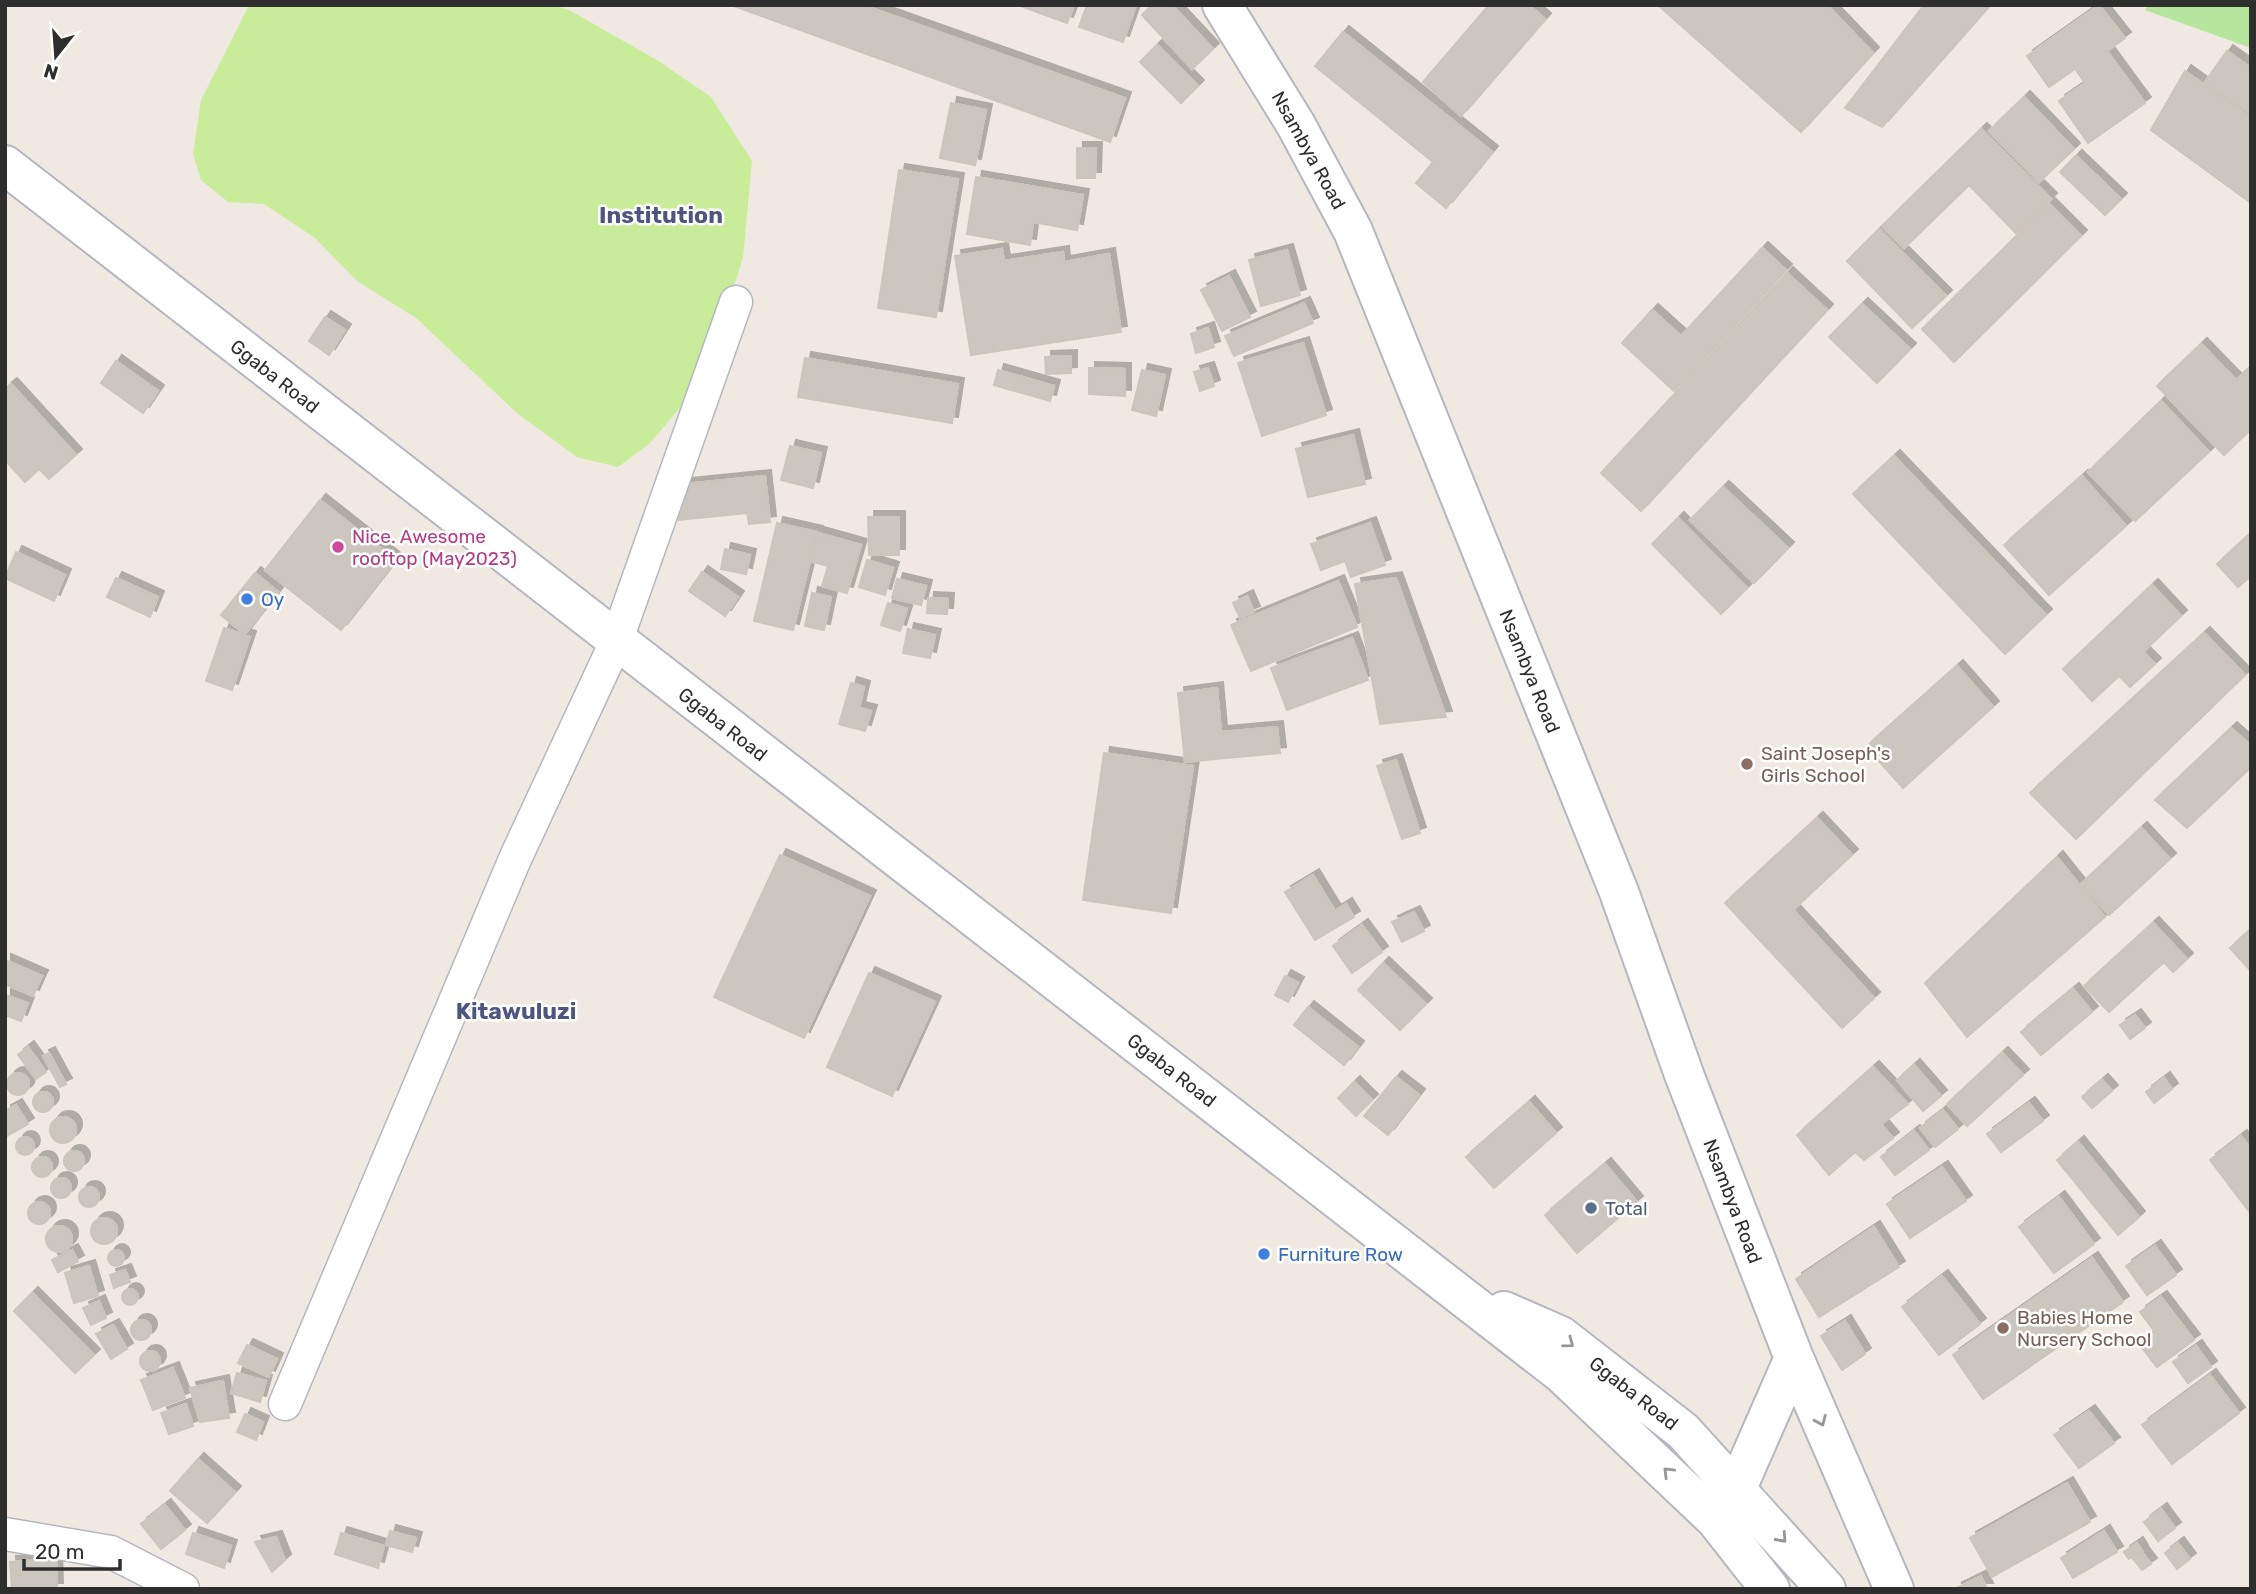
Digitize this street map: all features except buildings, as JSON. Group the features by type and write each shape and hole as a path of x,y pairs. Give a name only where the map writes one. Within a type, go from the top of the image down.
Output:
{"main road":[{"name":"Nsambya Road","path":"1222,5 1296,125 1353,231 1619,892 1685,1077 1794,1358 1894,1589"},
{"name":"Ggaba Road","path":"5,165 616,642 1359,1214 1441,1283 1562,1374 1716,1520"},
{"name":"Ggaba Road","path":"1441,1283 1561,1336 1683,1431 1826,1589"},
{"path":"1770,1589 1716,1520 1737,1488 1794,1358"}],"street":[{"path":"285,1404 515,859 616,642 736,302"},
{"path":"5,1534 111,1552 183,1589"}],"green space":[{"path":"249,5 553,5 569,10 657,60 711,97 752,161 743,257 705,379 649,444 618,467 577,457 518,414 416,318 357,281 315,238 264,204 228,202 201,180 193,154 201,100"},
{"path":"2148,5 2251,5 2251,48 2145,10"}],"place":[{"name":"Nice. Awesome rooftop (May2023)","path":"338,547"},
{"name":"Oy","path":"247,599"},
{"name":"Saint Joseph's Girls School","path":"1747,764"},
{"name":"Total","path":"1591,1208"},
{"name":"Furniture Row","path":"1264,1254"},
{"name":"Babies Home Nursery School","path":"2003,1328"}],"district":[{"name":"Institution","path":"661,215"},
{"name":"Kitawuluzi","path":"516,1011"}]}
